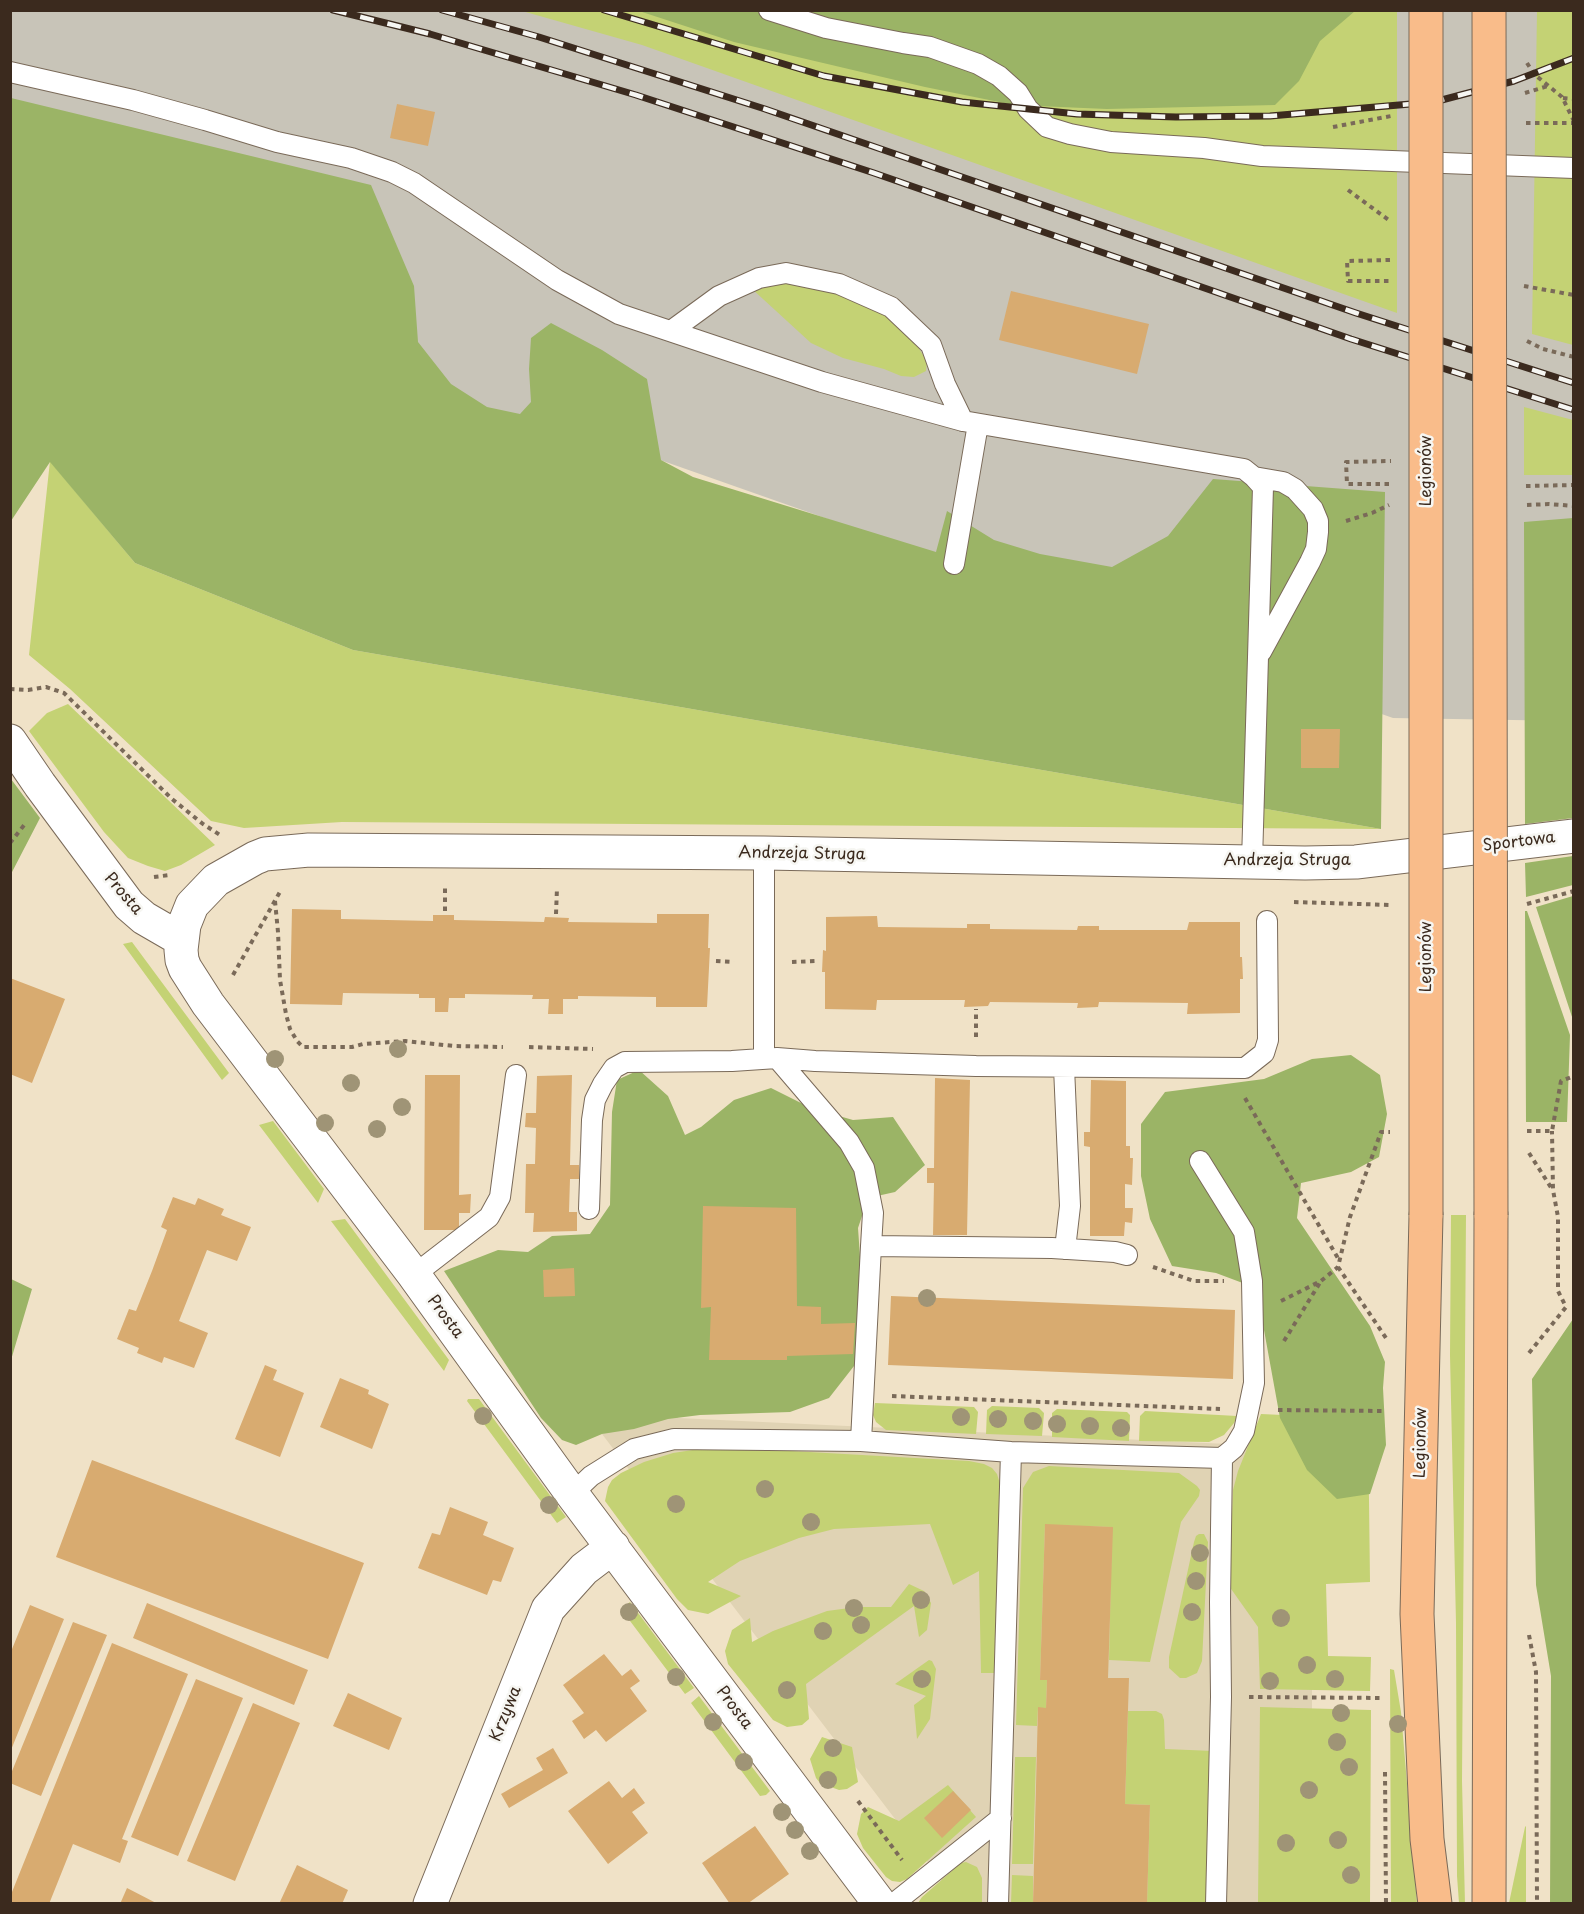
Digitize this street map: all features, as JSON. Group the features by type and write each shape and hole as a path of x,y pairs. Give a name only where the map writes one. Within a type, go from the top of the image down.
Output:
{"main road":[{"name":"Legionów","path":"1426,10 1426,1215 1417,1614 1427,1839 1435,1904"},
{"path":"1489,10 1491,1215 1489,1904"}],"street":[{"name":"Prosta","path":"10,741 129,905 144,918 182,940 184,968 208,1004 414,1275 572,1494 880,1904"},
{"name":"Sportowa","path":"1465,849 1574,836"},
{"name":"Andrzeja Struga","path":"182,940 187,913 199,896 216,880 265,854 309,850 764,853 1356,862 1465,849"},
{"name":"Krzywa","path":"430,1904 548,1609 584,1569 613,1546"}],"lane":[{"path":"769,10 826,28 930,47 978,64 999,76 1018,93 1028,109 1047,127 1070,135 1111,142 1204,148 1262,156 1574,168"},
{"path":"10,72 142,103 277,142 351,158 392,172 414,183 557,280 619,314 822,382 971,422 1244,469 1263,487 1252,861"},
{"path":"671,331 719,296 759,278 786,273 839,284 891,307 931,345 945,384 971,422 954,564"},
{"path":"1254,477 1283,482 1300,494 1313,509 1318,521 1316,549 1258,659"},
{"path":"764,853 771,1058 849,1142 864,1168 873,1213 861,1441"},
{"path":"589,1209 592,1120 595,1100 614,1068 625,1062 732,1062 771,1058 1064,1067 1245,1068 1264,1053 1268,1040 1267,921"},
{"path":"1064,1067 1070,1206 1065,1249"},
{"path":"414,1275 489,1218 500,1197 516,1076"},
{"path":"572,1494 591,1476 634,1449 674,1439 861,1441 1011,1452 1222,1458 1234,1448 1244,1431 1254,1383 1252,1281 1244,1232 1200,1161"},
{"path":"871,1246 1065,1249 1127,1255"},
{"path":"998,1904 1011,1452"},
{"path":"1216,1904 1221,1696 1222,1458"},
{"path":"892,1904 1001,1818"}],"path":[{"path":"1516,123 1574,122 1562,98 1534,74 1526,62"},
{"path":"1562,98 1574,99"},
{"path":"1348,280 1347,261 1397,260"},
{"path":"1518,285 1574,295"},
{"path":"1526,340 1543,349 1574,357"},
{"path":"1347,484 1346,462 1398,461"},
{"path":"1526,486 1574,485"},
{"path":"1317,540 1340,523 1372,513 1397,501"},
{"path":"10,689 28,690 46,687 63,693 172,799 202,824 229,842 245,848 281,889 222,993 208,1004"},
{"path":"146,878 172,875"},
{"path":"433,890 456,890"},
{"path":"546,891 568,891"},
{"path":"1518,905 1574,891"},
{"path":"275,901 280,980 286,1014 290,1029 303,1047 352,1047 405,1041 454,1046 512,1047"},
{"path":"1286,902 1401,906"},
{"path":"975,1042 976,1009"},
{"path":"523,1047 600,1049"},
{"path":"1227,1068 1340,1260 1338,1267 1321,1281 1253,1316"},
{"path":"1541,1337 1566,1307 1558,1291 1558,1217 1553,1190 1552,1131"},
{"path":"1528,1152 1553,1190"},
{"path":"1127,1255 1147,1265 1194,1281 1252,1281"},
{"path":"1338,1267 1376,1324"},
{"path":"1254,1383 1289,1334 1321,1281"},
{"path":"864,1395 1249,1410 1391,1412"},
{"path":"1221,1696 1383,1698"},
{"path":"858,1801 919,1883"}],"shaded area":[{"path":"11,11 1573,11 1573,721 1393,718 646,455 11,295"},
{"path":"678,1401 678,1418 1312,1448 1312,1903 959,1903 602,1434"}],"green space":[{"path":"522,11 1397,11 1397,313 642,45"},
{"path":"639,11 1355,11 1320,41 1299,81 1275,105 1107,109 1014,105 925,87 734,42"},
{"path":"1537,11 1573,11 1573,345 1532,334"},
{"path":"11,98 371,185 414,286 418,342 451,384 487,407 520,414 531,402 529,369 531,338 551,323 602,350 647,379 661,460 693,477 936,552 947,511 994,540 1040,554 1112,567 1168,536 1213,479 1385,492 1381,829 353,650 135,563 50,462 11,521"},
{"path":"780,281 799,286 817,285 885,314 912,338 927,361 926,371 914,377 901,376 843,358 811,343 751,288"},
{"path":"1524,407 1573,420 1573,475 1524,475"},
{"path":"50,461 135,563 353,650 1381,829 342,822 244,828 211,821 70,689 29,655"},
{"path":"1573,518 1573,818 1525,824 1524,522"},
{"path":"68,704 215,845 181,865 165,871 128,858 104,832 29,731 47,713"},
{"path":"11,779 40,818 11,874"},
{"path":"1573,856 1573,885 1526,897 1525,863"},
{"path":"1574,896 1573,1020 1536,907"},
{"path":"1525,911 1527,911 1570,1035 1567,1122 1526,1122"},
{"path":"132,942 229,1073 222,1080 123,944"},
{"path":"1351,1055 1380,1075 1387,1114 1379,1157 1351,1172 1301,1183 1297,1218 1370,1326 1385,1362 1383,1388 1386,1445 1370,1494 1337,1499 1307,1470 1280,1418 1258,1297 1248,1285 1216,1273 1172,1266 1150,1219 1141,1176 1141,1124 1165,1092 1264,1079 1312,1059"},
{"path":"639,1070 668,1096 685,1135 701,1127 734,1100 771,1088 811,1108 853,1120 893,1117 925,1165 895,1192 868,1198 858,1228 865,1328 854,1366 829,1398 790,1412 700,1415 668,1419 634,1429 602,1434 576,1445 562,1440 541,1418 444,1271 498,1250 528,1252 552,1236 590,1234 610,1205 612,1112 617,1080"},
{"path":"273,1121 324,1189 318,1203 259,1125"},
{"path":"1451,1215 1466,1215 1462,1781 1465,1904 1459,1903 1457,1876 1456,1623 1450,1355"},
{"path":"345,1219 449,1360 444,1371 331,1221"},
{"path":"11,1279 32,1289 11,1360"},
{"path":"1573,1319 1574,1903 1550,1904 1551,1676 1536,1585 1532,1379"},
{"path":"468,1399 479,1399 566,1517 557,1523 467,1401"},
{"path":"875,1403 974,1407 978,1412 976,1434 886,1430 876,1422 873,1415"},
{"path":"992,1406 1039,1408 1044,1413 1042,1436 986,1434 987,1410"},
{"path":"1057,1409 1127,1412 1130,1415 1129,1441 1052,1437 1052,1413"},
{"path":"1145,1411 1237,1416 1224,1435 1209,1442 1139,1441 1140,1416"},
{"path":"1261,1414 1368,1419 1370,1582 1326,1584 1328,1656 1371,1657 1370,1691 1260,1689 1258,1627 1229,1586 1233,1490 1238,1471"},
{"path":"699,1449 791,1451 969,1461 992,1468 997,1474 1001,1487 994,1673 981,1673 979,1571 953,1585 930,1524 834,1529 799,1538 740,1561 708,1582 741,1596 708,1614 688,1610 677,1599 605,1501 612,1480 621,1473 644,1462 673,1453"},
{"path":"1049,1466 1179,1473 1200,1490 1199,1496 1181,1522 1150,1662 1109,1660 1112,1527 1045,1525 1040,1680 1047,1680 1046,1708 1038,1708 1037,1726 1016,1725 1023,1488 1033,1472"},
{"path":"1199,1534 1204,1534 1208,1542 1202,1661 1197,1673 1180,1678 1169,1668 1169,1657 1194,1542"},
{"path":"909,1584 924,1591 931,1603 927,1630 919,1637 914,1606 806,1684 809,1719 802,1725 787,1727 773,1720 728,1664 725,1651 732,1630 750,1618 752,1642 773,1631 827,1611 857,1607 891,1607"},
{"path":"630,1602 694,1688 685,1694 621,1609"},
{"path":"929,1660 936,1669 930,1719 917,1739 914,1705 926,1696 895,1684"},
{"path":"1390,1669 1394,1670 1401,1712 1417,1903 1391,1903"},
{"path":"699,1696 770,1791 766,1795 760,1796 691,1703"},
{"path":"1260,1707 1371,1710 1370,1903 1258,1903"},
{"path":"1128,1711 1156,1711 1162,1714 1165,1749 1214,1751 1210,1903 1147,1903 1150,1805 1125,1804"},
{"path":"822,1737 852,1747 858,1782 847,1789 839,1790 820,1783 816,1778 810,1759"},
{"path":"1015,1757 1036,1757 1033,1864 1012,1864"},
{"path":"948,1785 976,1817 907,1879 900,1882 892,1881 886,1877 863,1848 857,1834 861,1814 868,1807 899,1821"},
{"path":"1525,1827 1526,1903 1509,1903"},
{"path":"966,1862 977,1867 982,1878 982,1903 918,1903 961,1863"},
{"path":"1012,1875 1033,1876 1033,1903 1011,1903"}],"building":[{"path":"397,104 435,112 428,146 390,138"},
{"path":"1011,291 1149,324 1137,374 999,340"},
{"path":"1301,729 1340,729 1339,768 1301,768"},
{"path":"292,909 341,910 341,919 433,921 433,915 454,915 454,920 544,922 545,917 569,918 568,922 657,923 657,914 709,914 707,1007 656,1007 656,997 578,996 578,999 563,999 563,1014 548,1014 549,999 532,999 533,995 465,994 465,998 449,998 448,1012 435,1012 435,998 419,998 419,994 343,993 342,1005 290,1004"},
{"path":"877,916 878,927 967,928 967,924 990,924 990,929 1077,930 1078,926 1099,926 1099,930 1187,930 1189,922 1240,922 1240,957 1242,957 1243,979 1240,979 1240,1013 1187,1014 1188,1003 1099,1002 1098,1007 1077,1008 1078,1003 990,1002 988,1006 964,1007 965,1000 877,1000 876,1010 825,1009 825,972 822,972 823,950 826,951 826,917"},
{"path":"10,978 65,999 32,1083 10,1074"},
{"path":"425,1075 460,1075 459,1195 471,1194 470,1213 459,1213 459,1230 424,1230"},
{"path":"572,1075 570,1165 579,1165 579,1179 570,1179 569,1212 577,1212 577,1231 533,1232 534,1213 525,1213 526,1164 535,1164 536,1128 525,1127 526,1113 536,1113 537,1076"},
{"path":"935,1078 970,1080 967,1235 933,1235 934,1183 927,1183 927,1168 934,1168"},
{"path":"1091,1080 1126,1081 1126,1146 1130,1146 1130,1158 1133,1158 1132,1185 1125,1184 1125,1208 1133,1208 1132,1223 1125,1222 1124,1236 1090,1236 1090,1147 1084,1146 1084,1132 1090,1132"},
{"path":"173,1197 195,1205 198,1198 224,1209 221,1215 251,1227 237,1261 207,1250 179,1321 208,1333 194,1368 164,1357 162,1363 137,1353 139,1348 117,1339 129,1309 136,1311 152,1271 167,1230 161,1227"},
{"path":"703,1206 796,1208 797,1306 821,1307 821,1324 855,1323 853,1354 787,1356 787,1360 709,1360 711,1307 701,1308"},
{"path":"574,1268 575,1296 544,1297 543,1270"},
{"path":"891,1296 1235,1310 1233,1379 888,1365"},
{"path":"265,1365 277,1370 273,1380 304,1393 280,1457 235,1439"},
{"path":"340,1378 369,1390 368,1394 389,1404 372,1449 320,1427"},
{"path":"92,1460 364,1563 328,1659 56,1557"},
{"path":"450,1507 488,1522 483,1535 514,1548 501,1582 493,1580 487,1595 418,1568 432,1533 440,1535"},
{"path":"1045,1524 1113,1527 1108,1678 1129,1678 1125,1804 1150,1805 1147,1904 1033,1904 1038,1707 1046,1708 1047,1680 1040,1680"},
{"path":"147,1603 308,1670 294,1705 133,1638"},
{"path":"30,1605 64,1619 11,1750 10,1654"},
{"path":"73,1622 107,1635 41,1796 10,1783 10,1776"},
{"path":"112,1643 188,1674 122,1839 128,1841 120,1863 73,1844 49,1904 10,1904 10,1897"},
{"path":"604,1654 622,1676 631,1669 640,1681 630,1688 647,1711 606,1742 596,1730 584,1739 572,1721 584,1713 563,1685"},
{"path":"196,1679 243,1698 178,1856 131,1837"},
{"path":"348,1693 402,1718 389,1750 333,1726"},
{"path":"253,1703 300,1723 235,1881 187,1861"},
{"path":"553,1748 568,1773 509,1808 501,1794 543,1770 536,1758"},
{"path":"609,1781 622,1798 634,1788 645,1803 632,1812 648,1833 608,1864 568,1811"},
{"path":"953,1791 971,1810 942,1838 924,1818"},
{"path":"755,1826 789,1874 747,1904 730,1904 702,1863"},
{"path":"297,1865 348,1890 342,1904 279,1904"},
{"path":"127,1888 158,1904 120,1904"}],"railway":[{"path":"333,10 430,34 636,95 874,173 1351,339 1574,410"},
{"path":"442,10 539,37 765,109 1356,313 1574,383"},
{"path":"604,10 824,76 962,102 1077,114 1176,117 1270,116 1434,102 1514,81 1574,58"}]}
